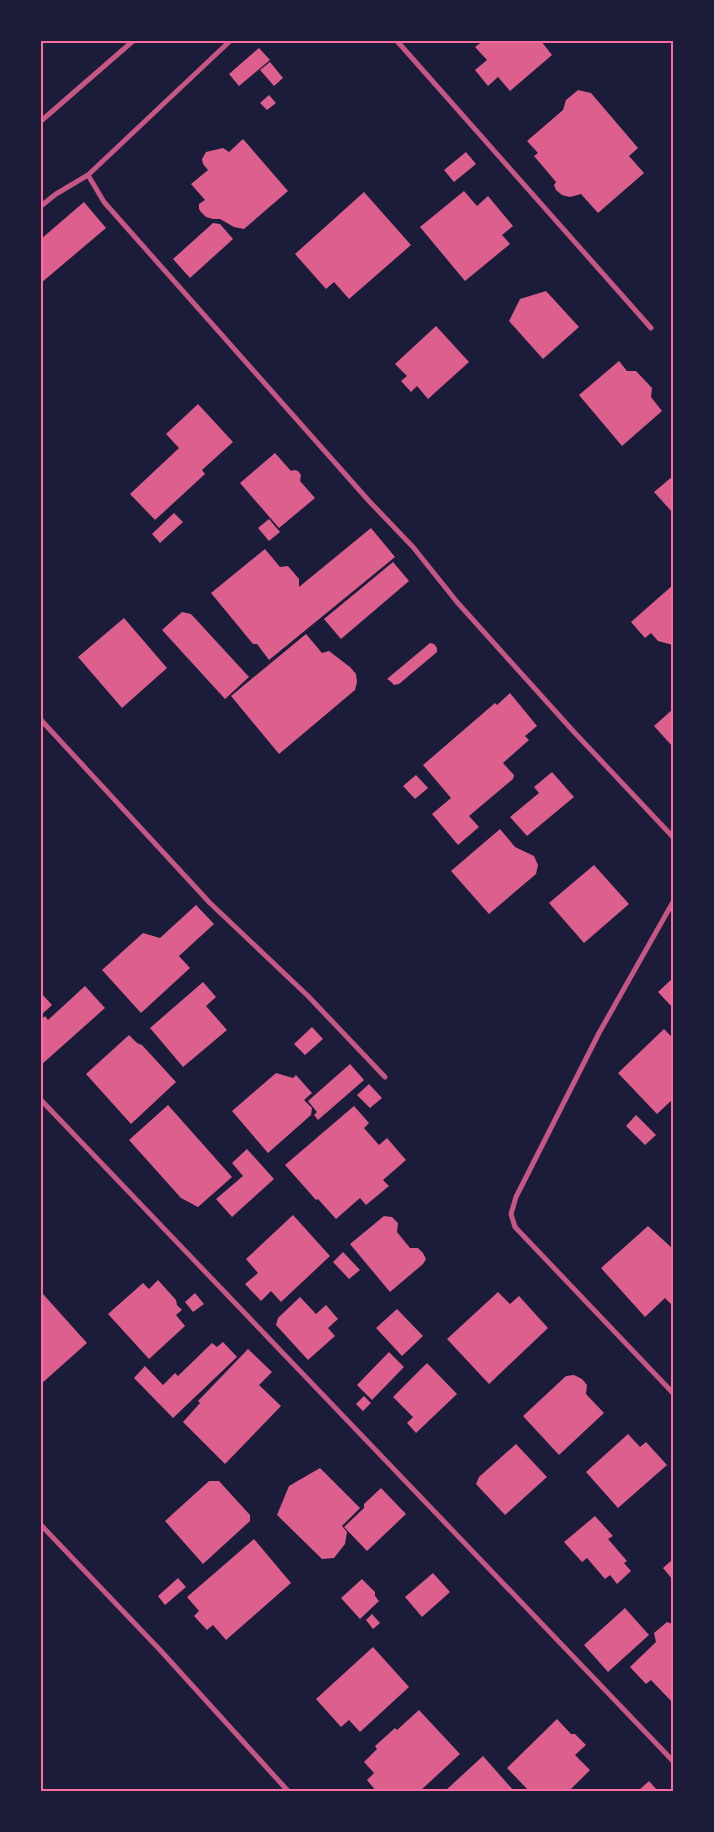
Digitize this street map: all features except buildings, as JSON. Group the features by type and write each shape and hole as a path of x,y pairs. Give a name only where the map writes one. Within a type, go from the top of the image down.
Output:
{"street":[{"path":"41,120 133,41"},
{"path":"41,206 56,194 88,175 230,41"},
{"path":"397,41 651,328"},
{"path":"88,175 104,202 369,501 414,547 457,602 574,732 673,837"},
{"path":"41,720 210,903 308,996 386,1077"},
{"path":"673,902 599,1033 516,1197 511,1214 515,1228 673,1393"},
{"path":"41,1100 673,1761"},
{"path":"41,1525 161,1651 288,1791"}]}
